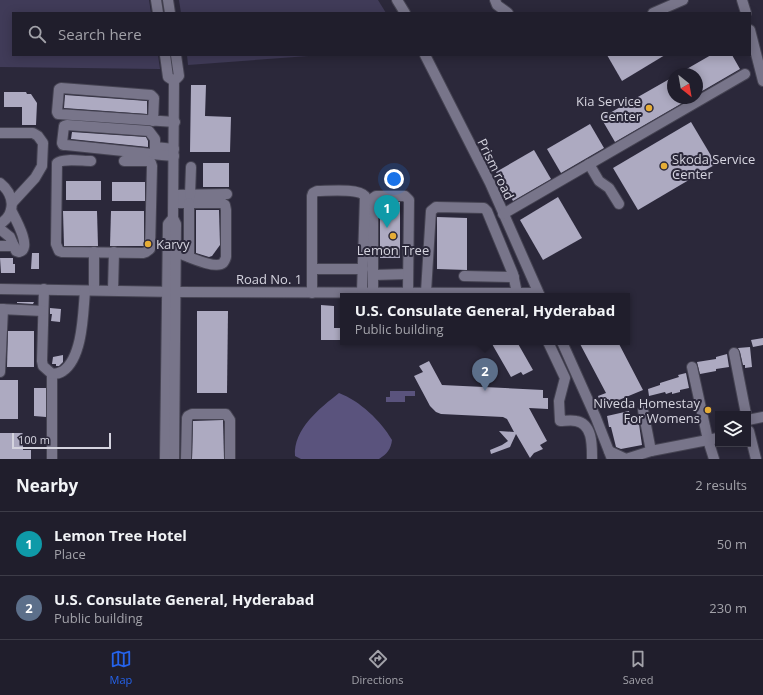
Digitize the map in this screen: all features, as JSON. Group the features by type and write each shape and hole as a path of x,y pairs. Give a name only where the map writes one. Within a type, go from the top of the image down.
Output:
{"street":[{"path":"156,0 158,12"},
{"path":"168,0 170,12"},
{"path":"397,0 404,12"},
{"path":"495,0 497,5 507,12"},
{"path":"655,12 683,0"},
{"path":"742,0 746,12"},
{"path":"751,34 763,81"},
{"path":"165,56 168,77 174,81"},
{"path":"174,459 175,324 171,292 176,252 176,224 173,218 175,122 174,81 179,76 176,56"},
{"name":"Prism road","path":"426,56 480,163 539,293"},
{"path":"503,214 745,74"},
{"path":"153,121 154,98 151,96 61,88 59,90 58,114 153,121 175,122"},
{"path":"155,151 155,139 150,131 67,125 65,125 64,128 62,143 64,145 155,151 174,152"},
{"path":"0,133 33,133 38,136 43,143 42,166 11,206 8,217 0,224"},
{"path":"91,161 64,160 57,163 56,244 59,251 143,253 150,248 152,166 148,161 124,161"},
{"path":"589,164 599,181 610,188 619,204"},
{"path":"189,256 191,167"},
{"path":"0,183 6,188 10,195 11,206 17,222 24,242 24,249 19,252 16,251 10,237 3,231 17,222"},
{"path":"312,293 312,196 313,193 317,191 353,191 361,192 365,196 363,269 367,292"},
{"path":"190,199 227,194"},
{"path":"367,292 373,275 372,198 376,196 405,196 409,200 408,292"},
{"path":"174,199 190,199 222,203 225,205 226,257 224,262 220,264 205,263 176,252"},
{"path":"426,292 431,211 435,208 484,208 487,211 514,276 517,293"},
{"path":"165,459 171,292 168,224 173,218"},
{"path":"0,246 14,246"},
{"path":"52,374 60,373 65,370 75,354 90,290 94,252"},
{"path":"113,290 114,252"},
{"path":"312,269 363,269"},
{"path":"373,275 408,274"},
{"path":"464,276 514,276"},
{"name":"Road No. 1","path":"0,289 171,292 517,293"},
{"path":"44,289 42,362 43,366 52,374 52,459"},
{"path":"0,372 2,309 43,311"},
{"path":"549,345 565,378 559,401 560,421 577,421 588,430 592,440 592,459"},
{"path":"563,345 611,455 626,459 651,451 713,439"},
{"path":"734,353 745,411"},
{"path":"692,367 713,439 714,459"},
{"path":"643,410 651,451"},
{"path":"186,459 186,418 192,414 226,414 229,416 230,459"},
{"path":"751,419 763,417"},
{"path":"751,441 756,459"}],"shaded area":[{"path":"0,0 149,0 151,12 12,12 12,56 158,56 160,69 0,67"},
{"path":"179,0 378,0 385,12 181,12"},
{"path":"187,56 309,56 188,65"},
{"path":"390,391 415,391 415,396 405,396 405,402 386,402 386,397 390,397"},
{"path":"339,393 355,401 369,412 392,440 388,451 379,459 301,459 295,456 298,437 303,428 316,412"}],"building":[{"path":"608,56 663,56 622,81"},
{"path":"709,56 733,56 740,69 703,91 703,68 688,68"},
{"path":"667,80 667,104 681,104 615,142 601,118"},
{"path":"191,85 206,85 205,116 231,117 230,152 190,152"},
{"path":"4,92 26,92 27,94 31,94 37,103 36,125 22,125 22,107 4,107"},
{"path":"65,95 147,101 147,114 64,108"},
{"name":"Skoda Service Center","path":"691,122 716,164 638,210 613,168"},
{"path":"590,124 604,148 561,173 547,149"},
{"path":"72,132 146,137 148,147 71,139"},
{"path":"534,150 551,179 513,201 496,172"},
{"path":"203,163 229,163 229,187 203,187"},
{"path":"66,181 101,181 101,200 66,200"},
{"path":"112,182 145,182 145,201 112,201"},
{"path":"558,197 582,238 543,260 520,220"},
{"path":"380,202 400,202 400,258 380,258"},
{"path":"196,210 219,210 220,245 212,256 209,257 196,253"},
{"path":"63,211 97,211 98,246 64,246"},
{"path":"111,211 144,211 144,246 110,246"},
{"path":"437,217 467,218 467,270 437,269"},
{"path":"32,253 39,253 39,269 31,269"},
{"path":"0,258 13,258 15,273 1,273"},
{"path":"17,302 34,302 33,304"},
{"path":"321,305 334,306 334,328 340,328 340,340 321,340"},
{"path":"50,308 61,309 60,322 51,321 52,314 50,314"},
{"path":"197,311 228,311 227,393 197,393"},
{"path":"8,331 34,331 34,367 7,367"},
{"path":"763,338 763,345 753,347 751,340"},
{"path":"493,345 519,345 533,370 523,375 521,372 511,377"},
{"path":"581,345 620,345 643,390 602,407 598,396 606,393"},
{"path":"750,347 752,367 745,368 738,348"},
{"path":"727,354 729,367 700,374 697,362 716,359 716,357"},
{"path":"63,355 63,362 59,366 52,364 53,357"},
{"path":"429,361 442,385 543,390 543,398 548,398 548,409 529,408 547,441 540,445 543,449 534,453 530,458 516,434 510,447 491,454 490,450 508,441 499,431 514,432 507,419 503,417 441,414 436,412 430,406 414,376 423,372 419,366"},
{"path":"686,373 689,388 672,394 672,392 666,394 665,392 649,396 648,389 660,385 660,383 679,377 678,375"},
{"path":"0,380 18,380 18,419 0,419"},
{"path":"34,388 46,388 46,417 34,416"},
{"path":"629,411 632,425 639,424 642,445 621,449 616,447 607,416"},
{"path":"223,420 224,459 192,459 193,421"},
{"path":"0,433 23,433 23,450 31,450 31,459 0,459"}],"place":[{"name":"Kia Service Center","path":"649,108"},
{"name":"Skoda Service Center","path":"664,166"},
{"name":"Lemon Tree Hotel","path":"387,228"},
{"name":"Lemon Tree","path":"393,236"},
{"name":"Karvy","path":"148,244"},
{"name":"U.S. Consulate General, Hyderabad","path":"485,391"},
{"name":"Niveda Homestay For Womens","path":"708,410"}]}
